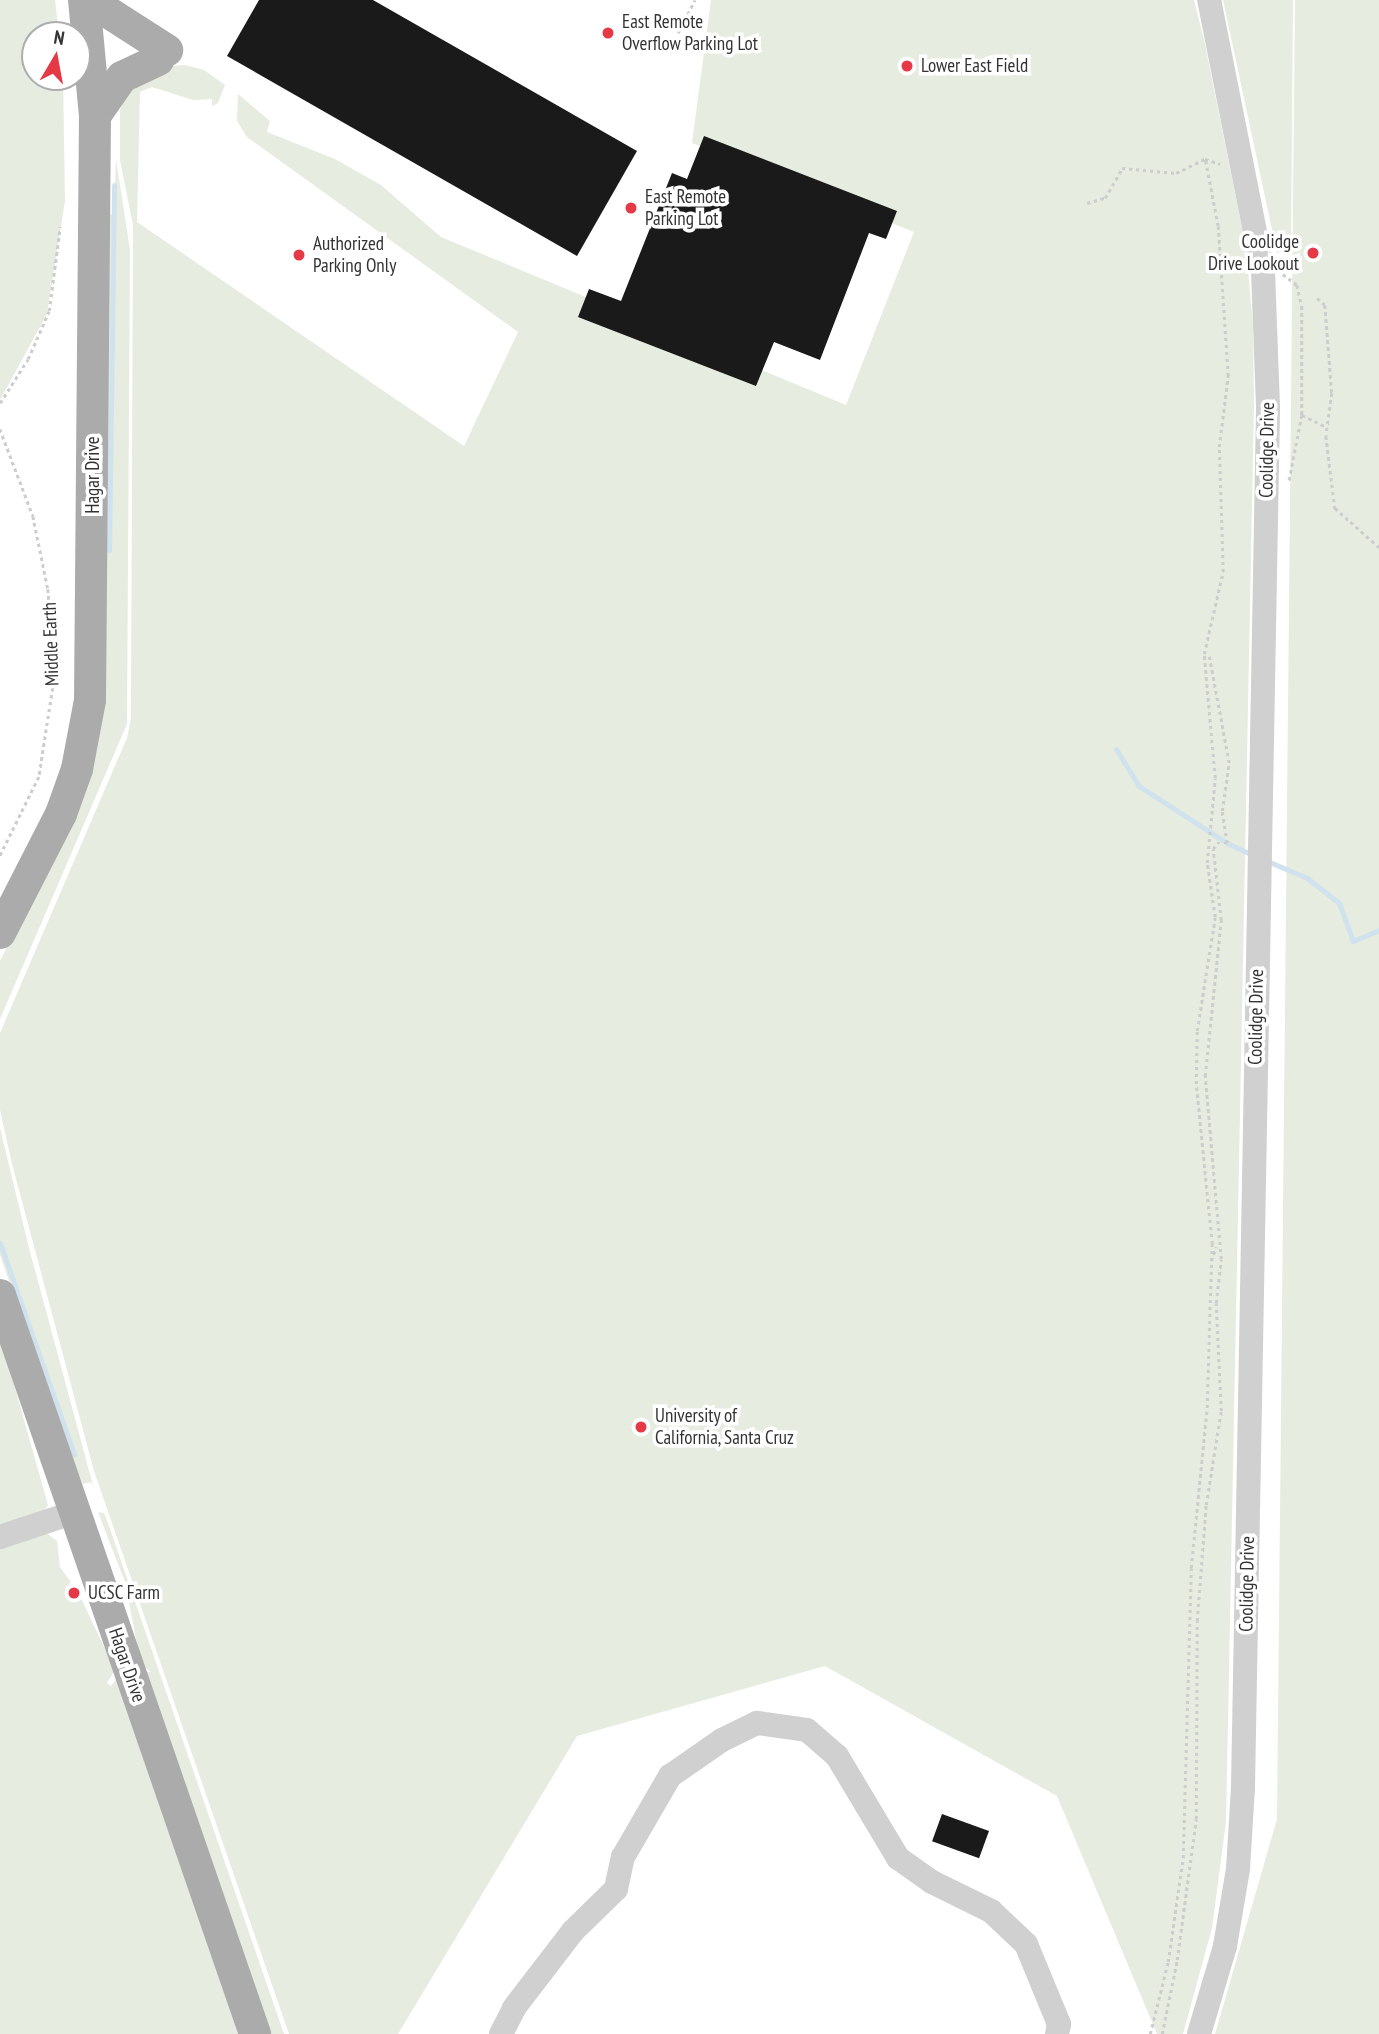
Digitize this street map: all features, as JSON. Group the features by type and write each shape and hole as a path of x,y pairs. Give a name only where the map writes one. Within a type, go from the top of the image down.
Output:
{"main road":[{"name":"Hagar Drive","path":"0,933 61,814 77,769 90,700 95,116 86,0"},
{"path":"86,0 152,54"},
{"path":"92,52 152,54"},
{"path":"95,116 122,77 152,54"},
{"name":"Hagar Drive","path":"0,1295 255,2034"}],"street":[{"name":"Coolidge Drive","path":"1199,2034 1225,1946 1238,1869 1243,1787 1268,421 1263,272 1209,0"},
{"path":"0,1537 75,1513"},
{"path":"501,2034 513,2008 573,1931 616,1889 623,1857 670,1776 722,1740 757,1723 807,1730 837,1756 898,1858 932,1882 991,1911 1026,1944 1059,2024 1057,2034"}],"path":[{"path":"678,33 695,0"},
{"path":"1087,204 1105,198 1122,168 1177,173 1205,159 1244,166"},
{"path":"1150,2034 1168,1962 1183,1858 1191,1568 1207,1408 1211,1261 1196,1084 1197,1031 1215,916 1207,863 1215,778 1204,654 1223,572 1219,447 1227,376 1218,226 1205,159"},
{"path":"0,403 28,359 50,312 60,228"},
{"path":"1263,272 1284,274 1297,285 1302,306 1302,415 1287,485"},
{"path":"1317,298 1325,305 1332,393 1328,428 1335,508 1379,547"},
{"path":"1302,415 1328,428"},
{"name":"Middle Earth","path":"0,429 33,516 48,589 55,674 39,777 0,856"},
{"path":"1162,2034 1177,1960 1196,1819 1196,1621 1206,1505 1220,1411 1216,1303 1221,1259 1205,1076 1221,920 1213,849 1216,843 1227,844 1222,811 1229,762 1209,656"},
{"path":"1211,1261 1216,1247"}],"shaded area":[{"path":"0,0 55,0 57,21 21,21 21,91 63,91 65,201 47,314 0,400"},
{"name":"University of California, Santa Cruz","path":"711,0 1194,0 1205,44 1246,248 1253,325 1254,404 1226,1822 1212,1928 1183,2034 1157,2034 1057,1796 825,1666 577,1736 398,2034 289,2034 94,1471 12,1164 0,1110 0,1033 127,738 131,718 133,225 120,160 120,111 128,82 168,66 185,65 204,70 225,85 218,103 212,106 212,99 193,100 152,87 140,92 137,222 464,446 518,332 247,137 237,121 238,94 270,121 267,132 335,159 381,185 441,237 846,405 914,232 692,143"},
{"path":"1223,0 1293,0 1291,248 1277,253"},
{"path":"1295,0 1379,0 1379,2034 1215,2034 1277,1819"},
{"path":"116,159 130,250 127,724 0,1019 0,961 79,802 109,215 114,214"},
{"path":"0,1128 28,1244 94,1489 91,1482 83,1484 71,1461 0,1255"},
{"path":"0,1335 48,1505 44,1512 0,1526"},
{"path":"98,1512 104,1513 109,1526 284,2034 269,2034 144,1672 151,1672 141,1664 125,1582"},
{"path":"45,1532 57,1541 60,1567 71,1582 65,1588 68,1595 80,1596 115,1670 107,1683 111,1686 117,1678 125,1698 238,2034 0,2034 0,1548"}],"building":[{"path":"259,0 373,0 637,151 577,256 227,56"},
{"path":"704,136 897,211 886,239 869,233 820,360 774,342 756,386 578,317 589,289 621,301 672,173 687,179"},
{"path":"942,1814 989,1831 979,1858 932,1841"}],"waterway":[{"path":"109,550 114,185"},
{"path":"1116,749 1139,786 1227,843 1251,854"},
{"path":"1267,861 1307,878 1339,903 1353,941 1379,930"},
{"path":"0,1243 74,1454"}],"place":[{"name":"East Remote Overflow Parking Lot","path":"608,33"},
{"name":"Lower East Field","path":"907,66"},
{"name":"East Remote Parking Lot","path":"631,208"},
{"name":"Coolidge Drive Lookout","path":"1313,253"},
{"name":"Authorized Parking Only","path":"299,255"},
{"name":"University of California, Santa Cruz","path":"641,1427"},
{"name":"UCSC Farm","path":"74,1593"}]}
